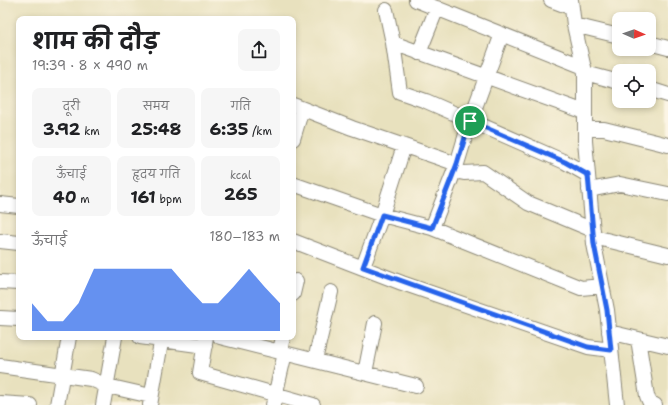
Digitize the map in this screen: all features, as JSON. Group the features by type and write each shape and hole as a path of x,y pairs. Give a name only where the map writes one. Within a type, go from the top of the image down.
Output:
{"street":[{"path":"416,0 502,34 585,70 612,80"},
{"path":"550,0 571,4 574,25 585,70 585,129 589,190 609,332 617,405"},
{"path":"419,53 437,8"},
{"path":"386,10 393,43 400,92 426,101 565,162 588,175"},
{"path":"574,25 612,34"},
{"path":"432,228 456,168 470,121 502,34"},
{"path":"393,43 486,78 585,112"},
{"path":"656,45 668,48"},
{"path":"656,91 668,95"},
{"path":"297,107 404,146 456,168 464,173 483,172 528,203 594,233 668,254"},
{"path":"585,129 604,129 668,145"},
{"path":"363,267 382,215 404,146"},
{"path":"589,190 620,184 668,194"},
{"path":"296,185 382,215 432,228 582,288 602,286"},
{"path":"0,204 16,206"},
{"path":"0,241 16,243"},
{"path":"296,242 588,347 611,350"},
{"path":"0,282 16,283"},
{"path":"315,360 331,292"},
{"path":"0,318 16,319"},
{"path":"365,373 375,323"},
{"path":"609,332 668,346"},
{"path":"638,339 647,396 650,403 656,405"},
{"path":"57,405 68,340"},
{"path":"103,405 115,340"},
{"path":"0,366 91,379 151,401 162,340"},
{"path":"191,340 206,341 200,373 274,400 313,405"},
{"path":"247,340 283,352 416,386"},
{"path":"274,400 283,352 283,340"},
{"path":"0,403 30,405"}],"route":[{"path":"470,121 565,162 588,175 594,244 607,310 611,350 588,347 526,324 402,283 363,267 382,215 411,224 432,228 457,164 470,121"}]}
